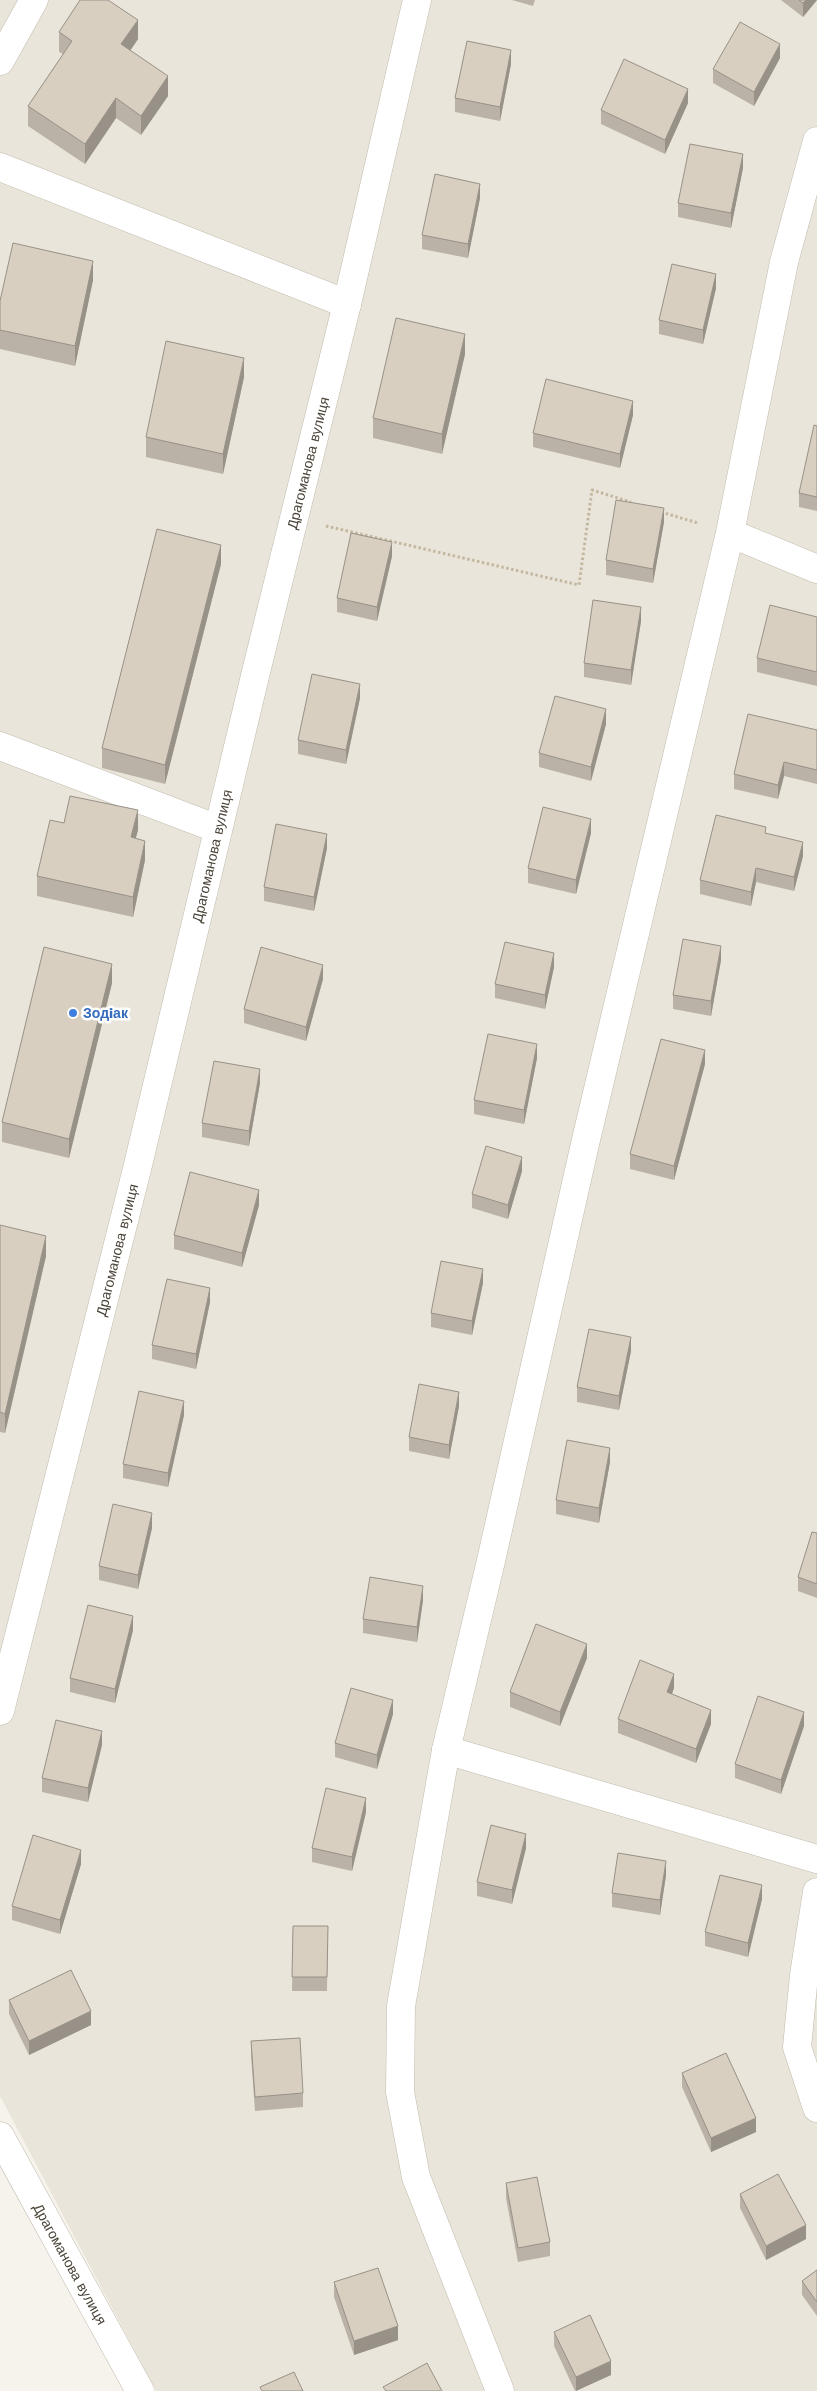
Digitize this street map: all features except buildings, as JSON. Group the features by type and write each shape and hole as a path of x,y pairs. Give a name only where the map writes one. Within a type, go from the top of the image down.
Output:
{"street":[{"path":"0,61 34,0"},
{"name":"Драгоманова вулиця","path":"0,1711 137,1169 347,304 417,0"},
{"path":"500,2391 416,2177 400,2092 401,2006 446,1750 590,1124 730,533 784,262 817,141"},
{"path":"0,167 347,304"},
{"path":"730,533 817,569"},
{"path":"0,746 218,829"},
{"path":"446,1750 817,1859"},
{"path":"817,1892 804,1975 796,2047 817,2108"},
{"name":"Драгоманова вулиця","path":"0,2136 140,2391"}],"path":[{"path":"294,518 579,585 592,490 638,504"},
{"path":"656,510 730,533"}],"shaded area":[{"path":"0,0 817,0 817,2391 156,2391 0,2096"}],"place":[{"name":"Зодiак","path":"73,1013"}]}
